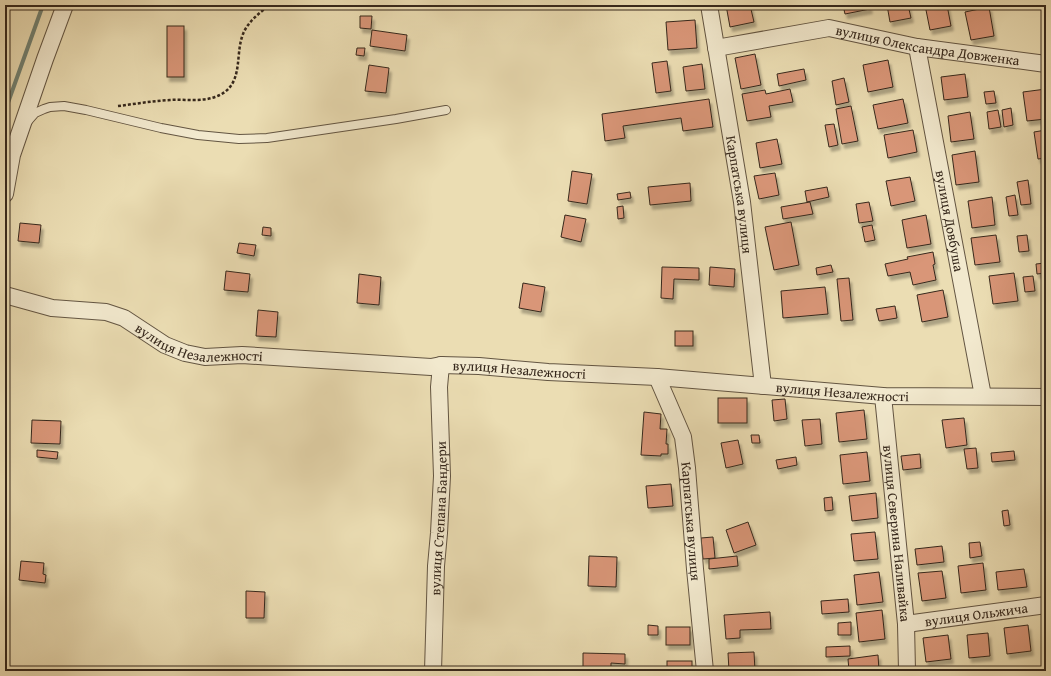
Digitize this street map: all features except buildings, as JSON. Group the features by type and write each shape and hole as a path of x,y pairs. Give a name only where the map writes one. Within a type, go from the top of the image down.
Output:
{"street":[{"path":"5,194 12,155 65,5"},
{"name":"Карпатська вулиця","path":"709,5 742,202 763,386"},
{"name":"вулиця Олександра Довженка","path":"716,48 829,28 917,47 1046,64"},
{"name":"вулиця Довбуша","path":"917,47 983,396"},
{"name":"вулиця Незалежності","path":"5,295 52,308 106,312 124,318 165,345 185,353 205,357 242,355 431,367 441,365 479,366 548,372 657,377 883,396 1046,397"},
{"name":"вулиця Степана Бандери","path":"433,671 436,566 440,533 442,476 439,387 441,365"},
{"name":"Карпатська вулиця","path":"657,377 683,438 705,671"},
{"name":"вулиця Северина Наливайка","path":"883,396 906,624 907,671"},
{"name":"вулиця Ольжича","path":"906,624 1046,605"}],"lane":[{"path":"18,137 35,113 50,107 64,106 190,133 239,139 268,138 446,110"}],"path":[{"path":"111,107 171,99 197,100 215,98 228,90 238,72 242,37 246,28 252,20 270,5"},
{"path":"5,393 7,381"}],"waterway":[{"path":"5,111 43,5"}]}
